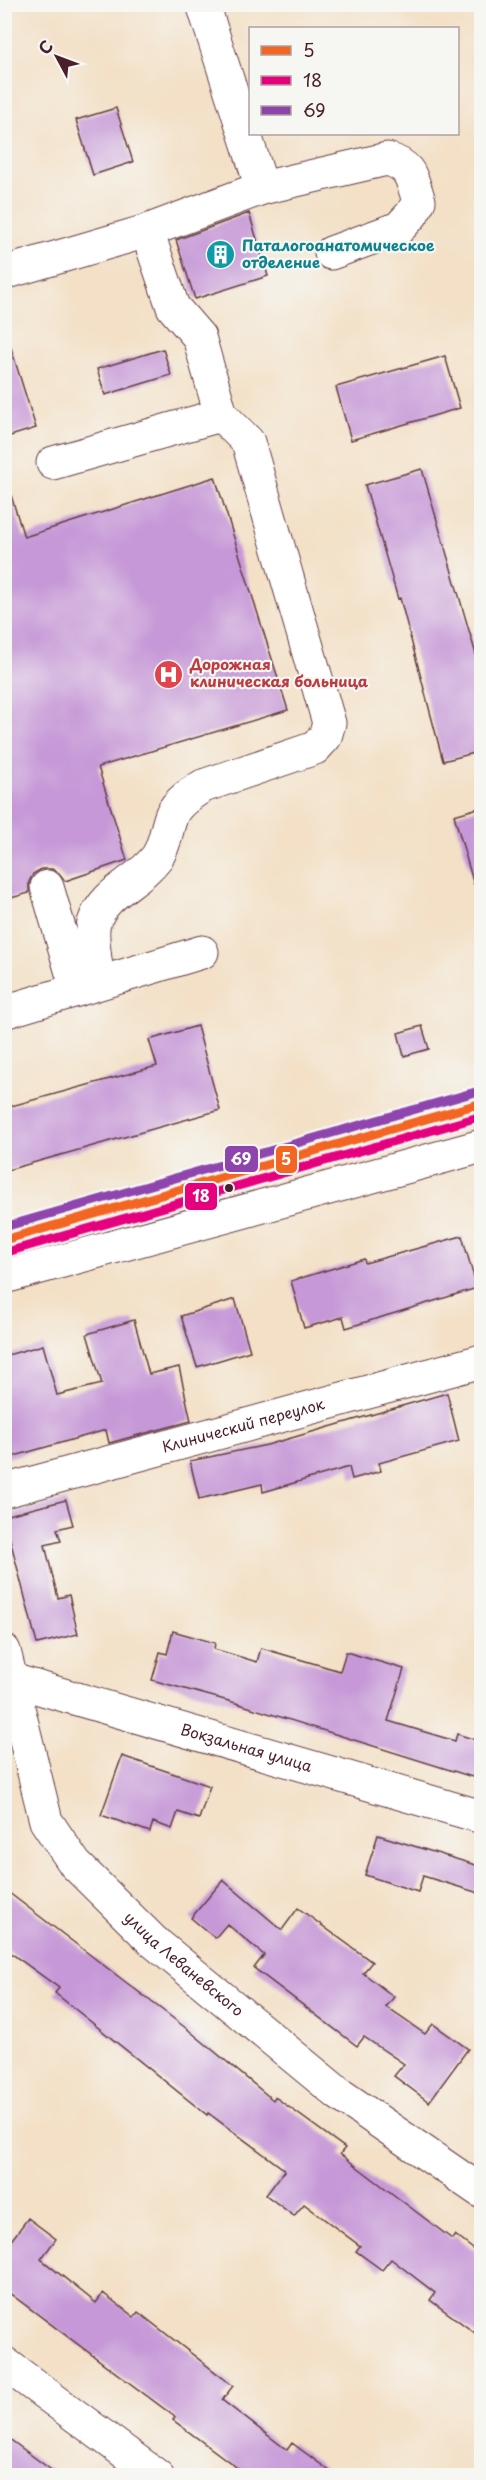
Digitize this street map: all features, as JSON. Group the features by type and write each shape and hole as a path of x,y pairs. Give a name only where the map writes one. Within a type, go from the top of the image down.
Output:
{"street":[{"path":"203,4 262,188"},
{"path":"4,273 147,231 262,188 387,159 401,163 409,171 419,201 412,214 399,228 331,253"},
{"path":"88,987 93,926 99,910 112,894 147,868 157,857 163,846 173,812 187,796 203,786 315,748 325,737 329,723 248,442 221,416 199,337 173,307 147,231"},
{"path":"53,463 221,416"},
{"path":"46,887 88,987"},
{"path":"4,1011 202,952"},
{"path":"4,1240 482,1103"},
{"path":"4,1277 482,1146"},
{"name":"Клинический переулок","path":"4,1491 482,1361"},
{"name":"Вокзальная улица","path":"8,1666 482,1818"},
{"name":"улица Леваневского","path":"8,1666 46,1821 75,1864 153,1941 339,2094 482,2192"},
{"path":"4,2363 157,2475"}],"building":[{"path":"116,108 133,162 93,175 76,120"},
{"name":"Паталогоанатомическое отделение","path":"249,213 268,276 195,299 176,240"},
{"path":"10,345 36,428 4,438 4,346"},
{"path":"163,349 171,375 105,395 97,369"},
{"path":"445,356 460,408 351,440 336,387"},
{"path":"422,469 482,675 482,751 443,761 400,598 398,599 365,485"},
{"name":"Дорожная клиническая больница","path":"215,477 288,710 98,767 127,860 65,881 59,873 52,869 41,869 33,874 29,882 29,893 4,900 4,493 10,492 24,537"},
{"path":"482,807 482,884 474,885 454,815"},
{"path":"197,1026 220,1110 4,1171 4,1108 157,1066 149,1040"},
{"path":"422,1026 429,1049 404,1056 398,1033"},
{"path":"462,1236 477,1288 346,1328 343,1317 304,1328 291,1281 364,1259 365,1263"},
{"path":"235,1299 250,1351 197,1367 181,1316"},
{"path":"134,1320 149,1374 179,1367 191,1421 109,1443 106,1430 4,1459 4,1356 43,1345 57,1395 102,1384 87,1334"},
{"path":"447,1393 459,1441 379,1463 381,1471 352,1479 349,1467 263,1492 262,1484 199,1499 190,1461 267,1445"},
{"path":"66,1500 73,1525 57,1529 61,1541 45,1545 58,1598 69,1595 78,1634 37,1644 4,1516"},
{"path":"173,1631 215,1643 214,1649 257,1662 261,1648 340,1671 346,1652 404,1669 388,1721 455,1741 457,1734 482,1742 482,1780 236,1703 152,1680 160,1652 167,1654"},
{"path":"122,1756 210,1786 199,1819 178,1812 172,1829 153,1822 150,1832 101,1815"},
{"path":"378,1835 482,1867 482,1894 423,1876 418,1892 365,1875"},
{"path":"223,1880 282,1930 298,1908 372,1962 363,1973 394,1997 386,2007 425,2034 433,2024 468,2049 429,2102 394,2076 404,2064 364,2037 357,2046 254,1968 264,1955 227,1924 215,1938 191,1918"},
{"path":"4,1889 191,2032 273,2100 275,2097 345,2148 340,2154 452,2239 455,2235 482,2256 482,2338 430,2300 435,2293 391,2259 382,2270 356,2251 360,2246 304,2204 294,2216 266,2195 285,2170 208,2113 207,2115 55,1993 59,1988 4,1948"},
{"path":"28,2218 56,2239 41,2259 96,2303 103,2293 134,2317 138,2312 233,2386 222,2400 287,2450 292,2443 335,2475 247,2475 173,2420 175,2417 4,2289 4,2250"},
{"path":"4,2435 58,2475 4,2475"}],"transit line":[{"name":"69","path":"4,1227 479,1091"},
{"name":"5","path":"4,1240 482,1103"},
{"name":"18","path":"7,1252 482,1116"}],"place":[{"name":"Паталогоанатомическое отделение","path":"221,255"},
{"name":"Дорожная клиническая больница","path":"169,674"}]}
